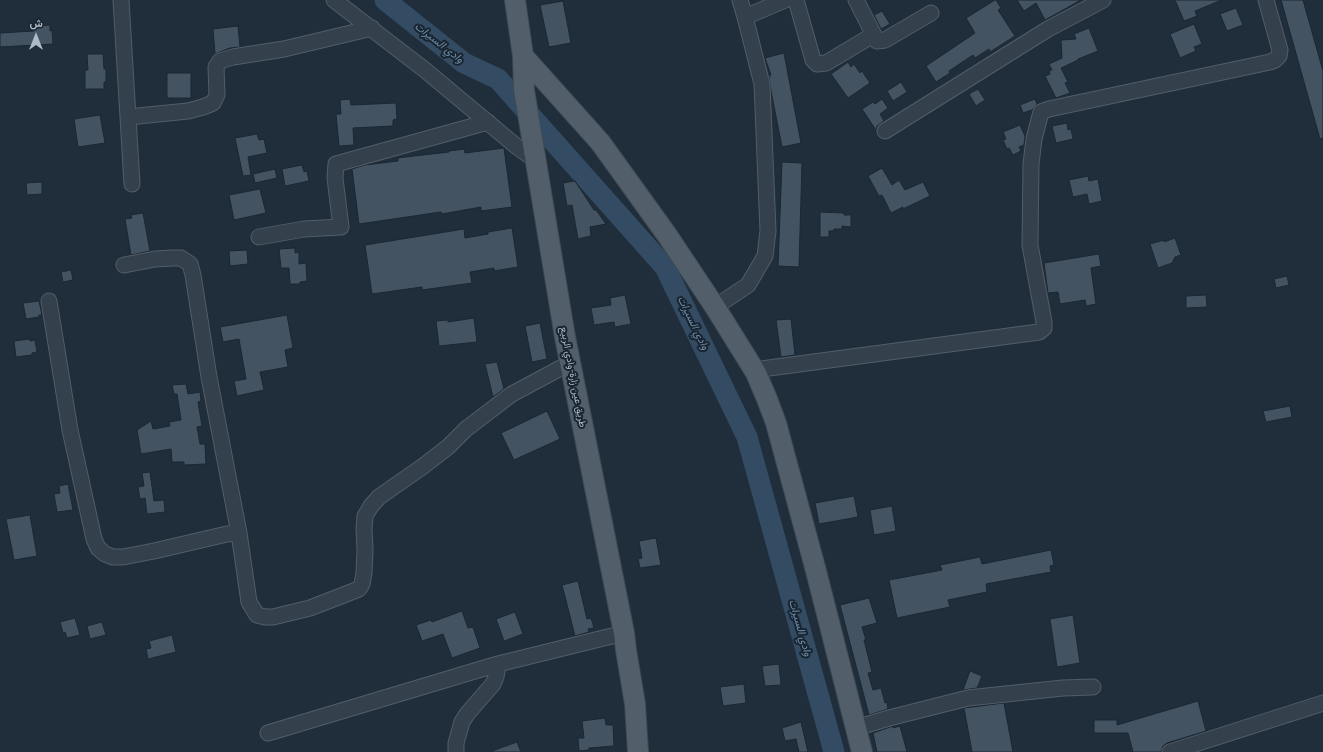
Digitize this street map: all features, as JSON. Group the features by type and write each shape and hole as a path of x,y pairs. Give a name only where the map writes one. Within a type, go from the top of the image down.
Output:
{"main road":[{"name":"طريق عين زارة-وادي الربيع","path":"515,0 523,56 524,90 570,363 624,633 635,704 638,752"},
{"path":"523,56 600,142 667,236 715,307 754,370 776,423 816,571 862,752"}],"street":[{"path":"121,0 132,184"},
{"path":"334,0 372,28 516,146 536,160"},
{"path":"715,307 748,285 765,256 768,232 762,84 740,0"},
{"path":"745,17 786,0"},
{"path":"796,0 813,60 817,64 826,62 873,35"},
{"path":"856,0 877,41 885,40 931,13"},
{"path":"885,131 1048,29 1103,0"},
{"path":"754,370 1040,332 1044,328 1044,322 1030,245 1031,164 1034,139 1041,112 1049,109 1276,60 1280,50 1266,0"},
{"path":"128,117 188,111 213,103 217,95 216,67 220,61 233,57 284,49 372,28"},
{"path":"259,237 304,229 341,227 335,178 336,164 488,122"},
{"path":"124,265 155,259 172,258 180,258 190,264 193,274 209,377 239,533 249,602 257,615 264,617 273,617 310,608 359,589 362,584 364,573 365,516 379,497 448,447 466,430 512,394 570,363"},
{"path":"49,301 70,430 94,538 98,548 105,554 113,557 123,557 227,534 239,533"},
{"path":"268,733 498,664 624,633"},
{"path":"456,752 456,743 462,722 492,684 496,677 498,664"},
{"path":"856,728 968,698 1063,688 1093,687"},
{"path":"1170,752 1323,704"}],"building":[{"path":"995,0 1001,8 998,10 1015,36 990,52 989,49 975,58 973,55 949,71 950,73 936,82 926,66 975,33 966,18"},
{"path":"1017,0 1081,0 1045,20 1036,3 1024,11"},
{"path":"1175,0 1222,0 1195,11 1197,16 1184,21"},
{"path":"1281,0 1303,0 1323,71 1323,138 1320,139"},
{"path":"563,1 571,43 549,47 540,5"},
{"path":"1236,8 1243,25 1227,31 1220,14"},
{"path":"882,11 890,24 881,29 874,15"},
{"path":"1194,24 1202,44 1194,47 1196,51 1180,58 1170,34"},
{"path":"50,25 53,44 0,47 0,33 34,31 34,26"},
{"path":"238,26 240,47 230,48 215,54 213,29"},
{"path":"1089,28 1098,51 1061,68 1068,82 1065,83 1070,93 1056,98 1045,76 1050,74 1049,71 1052,70 1049,64 1062,58 1061,40 1076,39 1074,34"},
{"path":"784,53 801,143 782,147 771,91 769,75 771,75 765,58"},
{"path":"87,54 103,54 104,69 106,69 106,82 104,82 104,89 85,89 85,70 88,70"},
{"path":"848,62 851,67 854,64 860,73 862,71 870,83 848,98 831,74"},
{"path":"167,73 191,73 191,98 167,98"},
{"path":"901,82 907,92 893,101 887,91"},
{"path":"978,89 985,100 976,106 969,94"},
{"path":"350,99 351,105 396,103 397,119 393,120 393,126 353,128 354,145 339,146 336,114 341,114 340,100"},
{"path":"882,99 888,108 880,114 884,121 877,126 876,130 862,109 873,102 875,104"},
{"path":"1035,99 1037,104 1032,110 1023,113 1020,105"},
{"path":"100,115 105,143 78,147 74,119"},
{"path":"1067,123 1068,130 1071,129 1073,139 1056,143 1052,126"},
{"path":"1020,125 1025,136 1024,145 1019,147 1021,151 1013,155 1009,148 1007,149 1003,140 1006,139 1003,132"},
{"path":"257,134 259,140 264,139 267,153 248,157 251,175 243,176 235,138"},
{"path":"504,148 512,207 481,211 481,207 442,214 441,212 359,224 352,169 365,165 398,161 398,158 464,149 465,153"},
{"path":"782,162 802,163 799,267 778,266"},
{"path":"302,165 304,172 307,171 309,181 285,186 282,169"},
{"path":"882,168 892,185 899,180 905,190 923,182 930,196 891,213 882,195 879,196 868,176"},
{"path":"275,169 277,178 255,183 253,174"},
{"path":"1088,176 1089,181 1098,179 1102,201 1089,204 1087,194 1073,197 1069,180"},
{"path":"575,181 594,210 596,210 606,224 590,227 591,236 578,239 572,205 567,206 563,183"},
{"path":"42,182 42,194 27,195 26,183"},
{"path":"260,189 266,213 234,220 229,195"},
{"path":"820,212 844,213 844,215 851,215 851,227 842,226 842,229 834,229 833,231 829,231 829,237 820,237"},
{"path":"143,213 150,251 131,255 125,219 132,218 131,215"},
{"path":"512,228 518,267 494,271 494,268 470,272 472,283 422,290 422,287 372,294 365,245 464,229 465,238"},
{"path":"1175,238 1181,255 1175,257 1172,263 1158,268 1150,244 1164,240 1164,242"},
{"path":"295,248 295,253 299,252 299,264 306,263 307,281 300,282 300,284 290,284 289,268 281,268 279,249"},
{"path":"247,250 248,264 230,266 229,251"},
{"path":"1099,254 1101,266 1091,268 1096,304 1086,306 1085,300 1060,304 1058,292 1048,293 1044,263"},
{"path":"71,270 73,280 63,282 61,272"},
{"path":"1287,276 1289,285 1276,288 1274,279"},
{"path":"625,295 631,324 615,327 614,322 594,325 591,308 611,305 610,298"},
{"path":"1206,295 1207,307 1186,308 1186,296"},
{"path":"39,301 42,315 39,315 39,317 26,319 23,303"},
{"path":"287,315 293,348 285,350 288,367 260,372 264,390 237,396 234,381 246,379 239,339 223,342 220,327"},
{"path":"474,318 477,342 439,346 436,321 448,320 448,322"},
{"path":"791,319 795,355 781,357 776,320"},
{"path":"540,323 547,359 532,362 525,326"},
{"path":"30,339 30,341 35,340 37,352 32,353 32,355 16,357 14,341"},
{"path":"497,362 504,389 493,397 485,364"},
{"path":"186,384 188,394 200,392 201,401 198,402 202,426 197,427 200,444 205,444 206,464 184,465 184,462 172,462 171,449 141,454 137,430 151,421 153,429 170,426 169,422 181,420 177,394 174,394 172,385"},
{"path":"1290,406 1292,417 1266,422 1263,411"},
{"path":"547,411 560,439 514,460 501,433"},
{"path":"150,472 154,501 164,500 165,512 147,514 145,498 140,499 138,487 144,486 142,473"},
{"path":"68,484 73,510 57,512 54,494 60,493 59,486"},
{"path":"854,496 858,517 819,524 815,503"},
{"path":"892,506 896,531 874,535 870,510"},
{"path":"30,515 37,556 14,560 6,519"},
{"path":"656,538 661,565 640,568 638,559 642,558 639,541"},
{"path":"1051,550 1054,565 1050,566 1051,572 986,584 987,592 948,600 950,607 897,618 889,580 942,570 940,565 980,557 982,564"},
{"path":"578,581 587,619 591,618 594,628 588,629 589,632 575,636 562,585"},
{"path":"869,598 877,623 862,627 872,672 868,673 873,690 881,688 885,703 887,702 888,709 869,715 840,605"},
{"path":"462,611 468,628 473,627 480,648 452,658 443,634 422,641 416,625 431,620 432,622"},
{"path":"515,612 523,634 504,641 496,619"},
{"path":"1073,615 1080,663 1057,667 1050,619"},
{"path":"75,618 80,635 67,638 65,632 63,633 60,622"},
{"path":"102,622 106,635 90,639 87,626"},
{"path":"172,635 176,652 148,659 146,649 151,648 149,641"},
{"path":"779,664 781,685 765,686 762,666"},
{"path":"970,671 982,676 977,688 963,690"},
{"path":"744,684 746,703 723,706 720,687"},
{"path":"1198,701 1206,731 1167,743 1163,746 1161,752 1133,752 1128,733 1094,733 1094,720 1117,720 1117,725"},
{"path":"1004,703 1013,752 972,752 964,708"},
{"path":"605,718 606,725 613,725 614,746 589,748 589,750 579,751 578,738 584,738 582,721"},
{"path":"801,722 808,752 799,752 796,739 785,741 782,728"},
{"path":"893,726 893,728 900,726 907,752 877,752 873,733"},
{"path":"517,742 521,752 492,751"}],"waterway":[{"name":"وادي السيرات","path":"385,0 464,63 498,79 665,267 747,437 834,752"}]}
